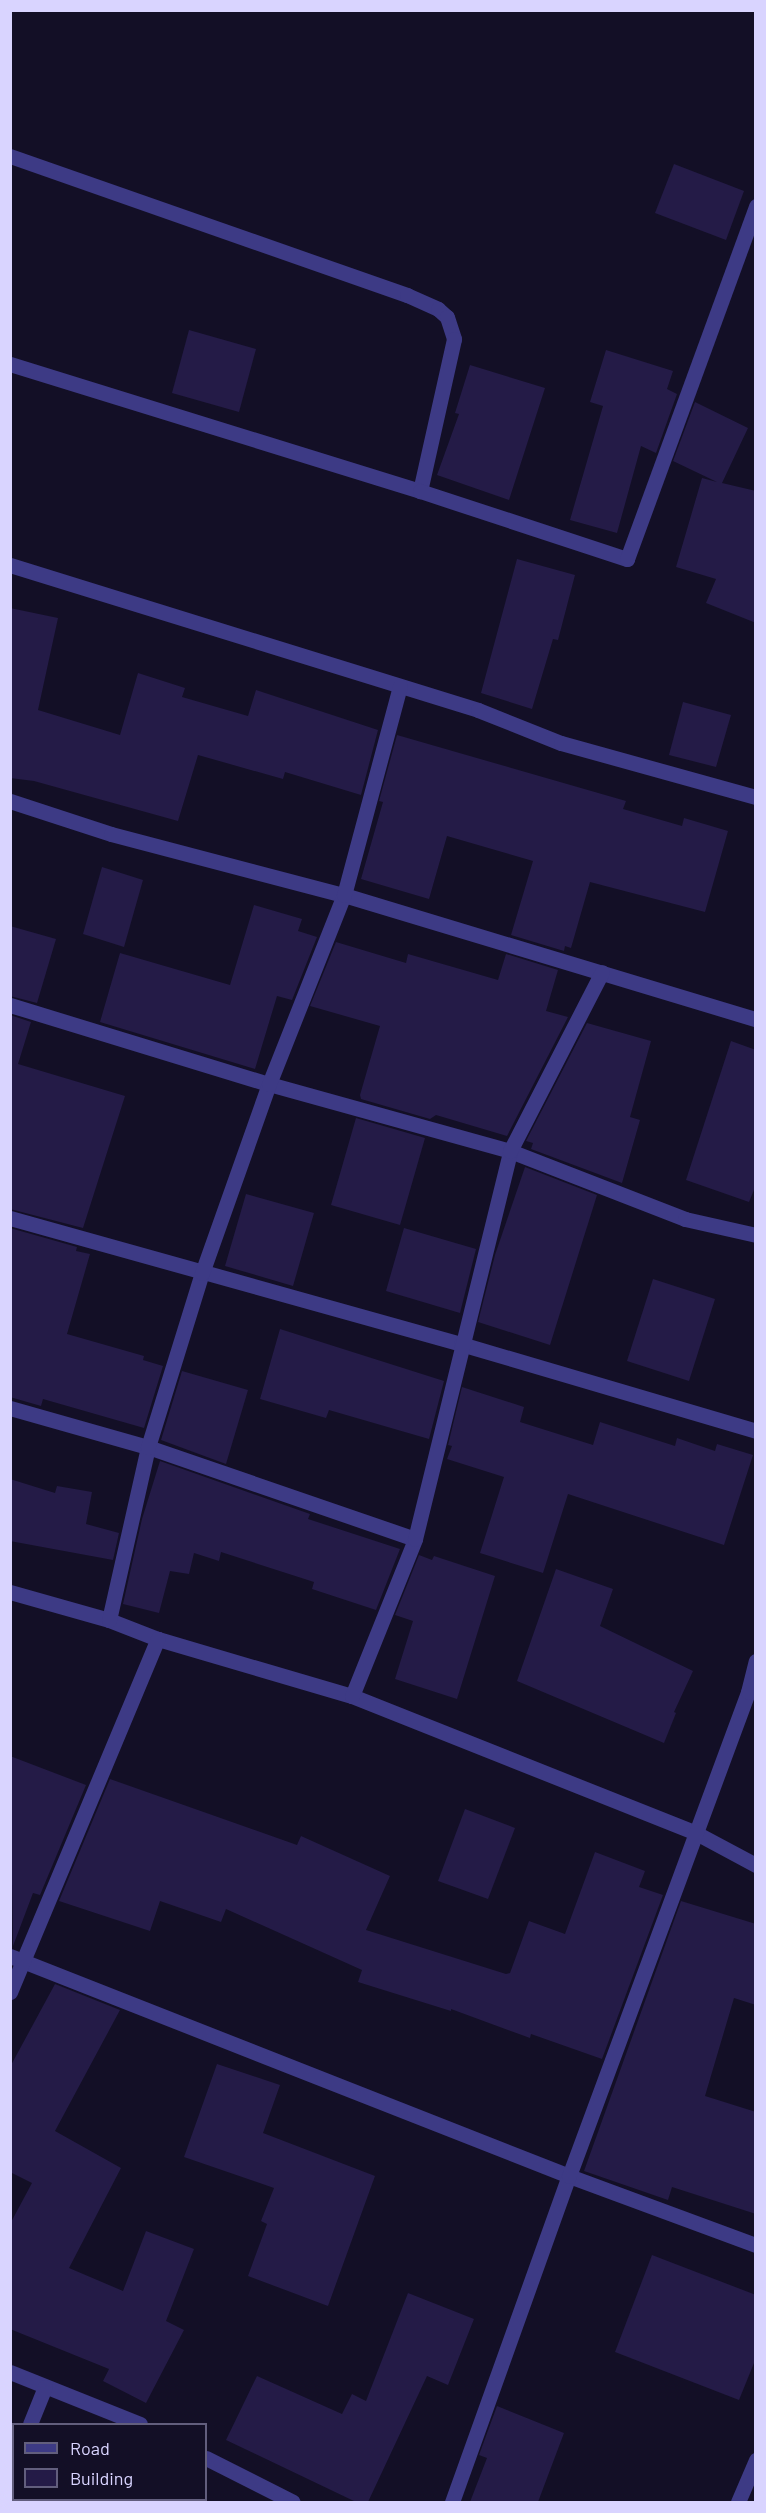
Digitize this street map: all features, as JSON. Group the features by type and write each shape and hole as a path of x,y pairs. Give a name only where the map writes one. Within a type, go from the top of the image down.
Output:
{"street":[{"path":"10,156 407,295 438,309 447,317 454,339 442,381 420,491"},
{"path":"10,364 420,491 627,559 756,206"},
{"path":"10,564 478,710 561,743 756,797"},
{"path":"109,1620 148,1447 202,1273 269,1084 344,895 400,686"},
{"path":"10,801 111,834 344,895 756,1019"},
{"path":"352,1696 415,1539 510,1151 602,972"},
{"path":"10,1005 269,1084 510,1151 685,1219 756,1235"},
{"path":"10,1218 461,1344 756,1431"},
{"path":"10,1408 148,1447 415,1539"},
{"path":"10,1592 109,1620 158,1640 352,1696 696,1833 756,1865"},
{"path":"10,1992 17,1958 158,1640"},
{"path":"452,2502 569,2176 748,1692 756,1661"},
{"path":"17,1958 569,2176 756,2245"},
{"path":"10,2372 138,2423"},
{"path":"30,2423 45,2387"},
{"path":"207,2459 293,2502"},
{"path":"738,2502 756,2460"}],"building":[{"path":"674,164 744,191 726,240 655,213"},
{"path":"189,330 256,349 239,412 172,393"},
{"path":"606,350 673,371 667,389 677,394 656,453 641,446 617,533 570,520 603,406 590,402"},
{"path":"470,365 545,388 509,500 437,475 459,414 455,413"},
{"path":"695,402 748,428 722,483 756,491 756,623 706,603 716,579 676,567 702,478 717,482 673,461"},
{"path":"517,559 575,575 558,640 553,639 532,709 481,693"},
{"path":"10,608 58,618 38,710 120,735 138,673 185,688 182,697 248,716 256,690 378,730 361,795 285,772 283,779 198,755 178,821 34,781 10,778"},
{"path":"683,702 731,715 716,767 669,755"},
{"path":"397,735 626,801 623,809 682,826 684,818 728,831 705,912 590,882 571,948 565,946 564,951 511,935 533,861 447,836 429,899 361,879 383,802 379,801"},
{"path":"102,867 143,880 124,947 83,934"},
{"path":"254,905 302,919 298,931 317,937 292,1000 277,996 255,1069 100,1022 120,953 230,985"},
{"path":"10,926 56,939 37,1003 10,996"},
{"path":"336,942 406,963 408,954 498,980 506,954 558,970 546,1011 568,1017 507,1136 436,1115 430,1119 361,1099 360,1095 380,1026 310,1006"},
{"path":"10,1015 31,1022 18,1064 125,1096 83,1228 10,1209"},
{"path":"587,1023 651,1041 630,1117 640,1120 622,1183 531,1149 533,1143 526,1141"},
{"path":"731,1041 756,1050 756,1185 749,1202 686,1180"},
{"path":"356,1118 425,1138 400,1225 331,1205"},
{"path":"525,1167 597,1195 550,1345 478,1322 495,1255"},
{"path":"246,1194 314,1213 293,1286 225,1266"},
{"path":"10,1228 77,1247 76,1251 90,1254 67,1334 144,1356 143,1360 163,1366 144,1428 43,1399 41,1406 10,1397"},
{"path":"404,1228 476,1249 460,1313 386,1291"},
{"path":"653,1279 715,1299 689,1381 627,1361"},
{"path":"280,1329 444,1381 429,1439 329,1410 326,1418 260,1399"},
{"path":"182,1371 248,1390 226,1464 161,1440"},
{"path":"462,1387 524,1407 520,1422 593,1445 600,1422 675,1446 677,1438 715,1451 717,1444 753,1455 724,1545 568,1494 543,1573 480,1553 504,1477 447,1459 452,1446 448,1445"},
{"path":"160,1461 310,1514 308,1519 400,1549 376,1610 312,1589 314,1582 221,1552 219,1561 194,1553 189,1574 170,1571 159,1613 123,1604 142,1519"},
{"path":"10,1479 55,1493 57,1486 92,1492 86,1524 119,1533 113,1560 10,1541"},
{"path":"419,1555 432,1560 434,1556 495,1576 457,1699 395,1679 413,1621 395,1615"},
{"path":"556,1569 613,1589 600,1626 693,1671 674,1712 676,1713 664,1743 517,1681"},
{"path":"10,1756 86,1785 40,1895 33,1893 13,1946"},
{"path":"110,1779 297,1845 301,1836 390,1876 366,1930 506,1974 510,1973 529,1921 565,1934 595,1852 645,1871 639,1887 663,1895 602,2059 531,2034 530,2038 451,2009 451,2011 358,1982 362,1970 226,1909 221,1922 160,1901 150,1931 59,1901"},
{"path":"465,1809 515,1828 488,1899 438,1881"},
{"path":"681,1901 756,1924 756,2005 734,1998 705,2096 756,2112 756,2214 672,2187 668,2200 584,2171"},
{"path":"55,1984 120,2010 55,2131 121,2168 69,2268 123,2291 146,2231 194,2249 166,2321 184,2330 146,2403 103,2381 109,2369 10,2329 10,2224 32,2183 10,2172 10,2067"},
{"path":"217,2064 280,2085 263,2133 375,2176 328,2306 248,2276 267,2224 261,2221 274,2188 184,2157"},
{"path":"652,2255 756,2295 756,2358 739,2400 615,2352"},
{"path":"408,2293 474,2319 448,2385 427,2376 368,2502 356,2502 226,2440 257,2376 342,2414 352,2394 366,2401"},
{"path":"497,2406 564,2433 538,2502 470,2502 487,2458 479,2455"}]}
